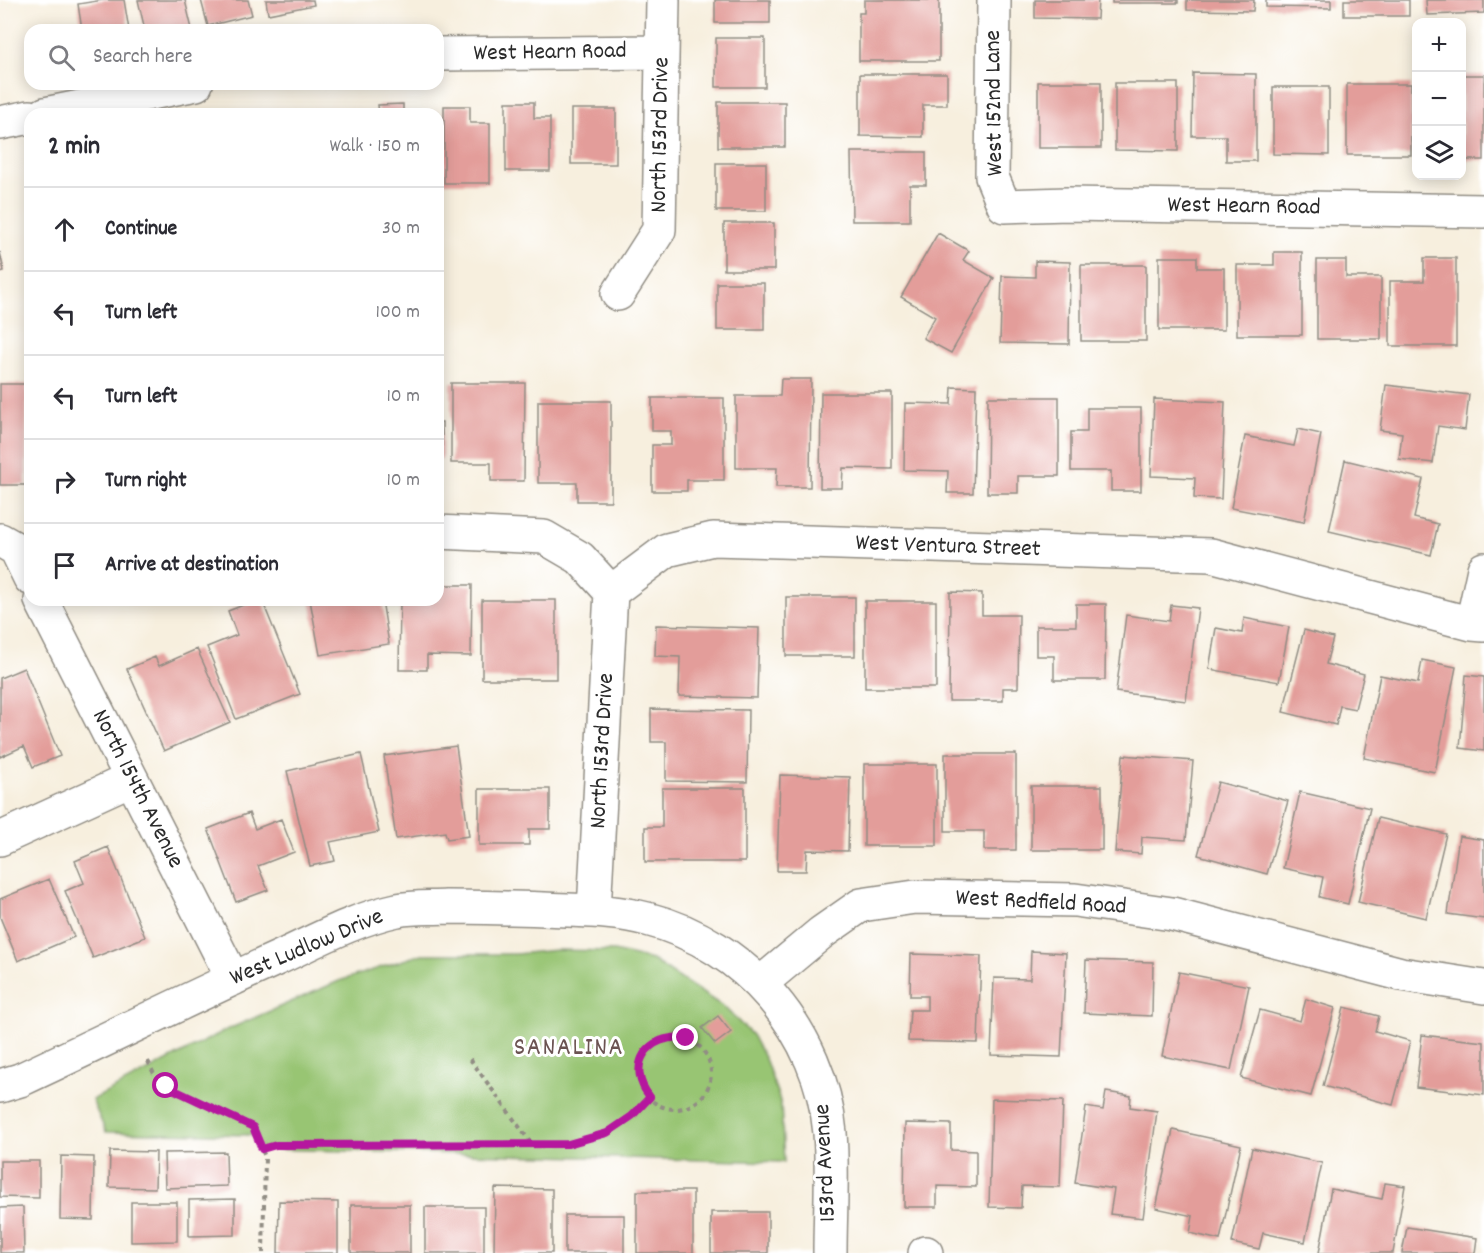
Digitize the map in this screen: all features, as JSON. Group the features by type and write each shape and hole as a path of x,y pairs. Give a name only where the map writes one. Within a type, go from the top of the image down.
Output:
{"street":[{"name":"North 153rd Drive","path":"618,294 659,230 663,0"},
{"name":"West 152nd Lane","path":"994,0 992,177 1004,206"},
{"name":"West Hearn Road","path":"444,54 662,52"},
{"path":"75,108 166,90"},
{"path":"0,123 24,118"},
{"name":"West Hearn Road","path":"1004,206 1068,204 1484,212"},
{"path":"444,532 544,537 580,558 611,592"},
{"name":"West Ventura Street","path":"611,592 667,550 713,539 1211,555 1478,625"},
{"path":"0,540 16,549 24,566"},
{"path":"1478,625 1484,569"},
{"name":"North 153rd Drive","path":"594,911 611,592"},
{"name":"North 154th Avenue","path":"44,606 233,978"},
{"path":"0,839 131,779"},
{"name":"West Redfield Road","path":"761,983 821,933 861,905 915,897 1075,900 1172,914 1401,974 1484,987"},
{"name":"West Ludlow Drive","path":"0,1086 20,1080 341,929 398,910 482,907 625,914 687,933 724,954 761,983"},
{"name":"153rd Avenue","path":"761,983 800,1035 819,1079 830,1132 830,1253"}],"path":[{"path":"674,1036 694,1041 705,1051 712,1073 705,1094 696,1102 686,1108 674,1109 656,1104 650,1100 650,1097 641,1079 640,1063 651,1045 674,1036"},
{"path":"470,1059 532,1144"},
{"path":"148,1061 153,1072 166,1086 253,1127 265,1156 263,1253"},
{"path":"262,1149 276,1145 568,1144 607,1133 632,1116 650,1097"}],"green space":[{"path":"556,950 614,951 652,960 724,1007 752,1035 766,1061 781,1104 784,1162 262,1149 251,1135 106,1132 92,1100 224,1031 339,981 422,954 516,954"}],"building":[{"path":"103,0 124,0 128,24 81,24 78,4"},
{"path":"138,0 185,0 191,24 144,24"},
{"path":"201,0 248,0 252,15 207,24"},
{"path":"266,0 313,0 314,5 268,14"},
{"path":"715,0 770,0 770,23 715,23"},
{"path":"864,0 939,0 939,61 859,61 859,13 864,13"},
{"path":"1035,0 1098,0 1097,19 1035,18"},
{"path":"1112,0 1178,0 1178,3 1112,3"},
{"path":"1187,0 1254,0 1253,11 1187,10"},
{"path":"1266,0 1331,0 1331,8 1266,7"},
{"path":"1344,0 1409,0 1409,16 1344,16"},
{"path":"1426,0 1484,0 1484,13 1427,15"},
{"path":"716,38 765,38 765,87 716,87"},
{"path":"1193,73 1256,74 1256,161 1226,161 1226,136 1192,136"},
{"path":"860,74 947,74 947,105 923,105 923,137 860,136"},
{"path":"1466,75 1484,75 1484,160 1466,160"},
{"path":"1038,82 1101,82 1101,148 1038,148"},
{"path":"1115,83 1178,83 1178,151 1115,150"},
{"path":"1347,84 1411,84 1411,155 1347,155"},
{"path":"1273,87 1329,87 1329,155 1273,154"},
{"path":"506,102 534,102 534,118 550,118 550,171 506,171"},
{"path":"718,102 785,102 785,147 718,147"},
{"path":"403,104 403,108 378,108 378,105"},
{"path":"444,106 470,106 470,123 490,123 490,183 444,183"},
{"path":"571,109 616,109 616,164 571,164"},
{"path":"851,152 926,152 926,185 910,185 910,221 852,221"},
{"path":"716,163 766,163 766,211 716,211"},
{"path":"724,223 774,223 774,270 724,270"},
{"path":"938,233 969,251 963,260 994,278 951,353 923,338 935,317 901,297"},
{"path":"0,252 4,271 0,272"},
{"path":"1274,252 1302,252 1302,335 1237,335 1237,265 1274,265"},
{"path":"1159,257 1197,257 1197,268 1224,268 1224,330 1159,330"},
{"path":"1424,258 1456,258 1456,346 1390,346 1390,281 1424,281"},
{"path":"1317,260 1346,260 1346,277 1381,277 1381,339 1317,339"},
{"path":"1035,261 1070,262 1069,344 1000,343 1002,276 1035,277"},
{"path":"1081,265 1146,265 1146,341 1081,341"},
{"path":"717,283 764,283 764,330 717,330"},
{"path":"781,379 811,379 810,487 776,487 777,468 736,468 736,396 780,396"},
{"path":"451,383 525,383 524,481 491,481 491,463 451,463"},
{"path":"0,384 24,384 24,485 0,485"},
{"path":"1386,385 1469,395 1465,430 1438,426 1433,463 1399,459 1402,433 1380,430"},
{"path":"952,387 976,388 973,493 947,493 948,471 904,470 905,403 951,404"},
{"path":"821,393 892,393 892,469 843,468 842,488 820,488"},
{"path":"988,397 1059,397 1059,476 1018,476 1018,493 987,493"},
{"path":"652,398 724,398 724,480 687,480 687,491 652,491 652,445 671,445 671,431 652,431"},
{"path":"1154,399 1225,402 1221,499 1194,498 1195,478 1151,476"},
{"path":"538,401 611,401 611,501 577,501 577,483 538,483"},
{"path":"1087,408 1141,408 1141,491 1111,491 1111,471 1071,471 1071,432 1087,432"},
{"path":"1298,429 1321,434 1304,522 1231,508 1245,436 1294,446"},
{"path":"1345,460 1423,479 1414,518 1438,524 1431,555 1329,531"},
{"path":"444,585 472,585 471,656 427,655 427,670 399,670 400,606 444,606"},
{"path":"950,592 982,593 982,615 1019,615 1018,688 1003,688 1003,701 949,701"},
{"path":"786,597 855,597 855,656 786,656"},
{"path":"482,600 556,600 556,679 482,679"},
{"path":"865,601 936,601 936,688 865,688"},
{"path":"1076,604 1106,604 1105,680 1054,680 1054,656 1036,656 1036,626 1076,626"},
{"path":"1171,605 1198,608 1186,701 1116,692 1126,615 1169,621"},
{"path":"241,606 264,606 300,694 236,719 207,647 237,635 228,611"},
{"path":"311,606 383,606 389,644 320,655"},
{"path":"1244,618 1289,627 1279,682 1209,669 1216,628 1242,633"},
{"path":"656,625 759,628 757,698 679,696 680,657 655,656"},
{"path":"1304,630 1333,638 1326,664 1364,674 1355,709 1340,706 1336,725 1283,712"},
{"path":"197,649 230,722 164,751 127,669 155,657 159,666"},
{"path":"1422,660 1456,667 1435,772 1364,758 1380,675 1418,683"},
{"path":"24,668 60,756 33,767 24,746 0,757 0,678"},
{"path":"1466,675 1484,677 1484,751 1460,748"},
{"path":"651,709 748,710 747,782 666,781 666,742 651,742"},
{"path":"456,746 469,836 447,839 445,832 396,839 384,756"},
{"path":"361,754 379,832 330,842 335,861 310,866 287,771"},
{"path":"945,754 1016,754 1016,850 984,850 984,831 945,831"},
{"path":"1123,755 1193,761 1186,840 1142,837 1141,854 1115,852"},
{"path":"864,764 937,764 937,846 864,846"},
{"path":"780,775 850,777 848,851 807,850 806,871 777,871"},
{"path":"1218,782 1288,801 1267,874 1198,855"},
{"path":"1031,786 1102,786 1102,850 1031,850"},
{"path":"662,788 745,788 745,862 645,862 645,827 662,827"},
{"path":"479,789 550,789 550,829 529,829 529,845 479,845"},
{"path":"1300,792 1370,808 1348,904 1319,897 1323,877 1283,868"},
{"path":"249,813 255,829 281,819 294,852 258,866 268,890 236,902 208,829"},
{"path":"1378,818 1446,834 1426,918 1358,902"},
{"path":"1459,836 1484,840 1484,919 1448,914"},
{"path":"108,847 145,937 93,958 65,891 84,883 75,861"},
{"path":"49,879 74,937 18,961 0,917 0,899"},
{"path":"1031,951 1066,953 1061,1057 991,1055 994,978 1030,979"},
{"path":"911,954 981,956 978,1043 908,1041 910,1010 927,1010 927,996 910,996"},
{"path":"1086,960 1153,962 1152,1016 1084,1013"},
{"path":"1179,972 1249,986 1231,1070 1162,1056"},
{"path":"1306,999 1335,1008 1311,1096 1241,1078 1260,1010 1300,1021"},
{"path":"1344,1007 1379,1016 1375,1031 1410,1041 1393,1105 1323,1086"},
{"path":"718,1016 731,1032 715,1044 702,1028"},
{"path":"1422,1035 1484,1042 1484,1095 1416,1087"},
{"path":"1106,1092 1131,1096 1130,1107 1157,1111 1143,1218 1110,1214 1114,1189 1075,1183 1086,1107 1103,1110"},
{"path":"992,1099 1063,1101 1060,1187 1022,1186 1021,1208 989,1207"},
{"path":"905,1123 951,1124 951,1150 976,1151 976,1187 937,1186 937,1207 904,1207"},
{"path":"1173,1130 1241,1145 1220,1240 1190,1233 1193,1216 1156,1208"},
{"path":"1252,1148 1322,1163 1305,1242 1263,1233 1259,1249 1232,1243"},
{"path":"110,1151 156,1152 155,1188 109,1187"},
{"path":"226,1152 227,1186 165,1188 164,1153"},
{"path":"61,1156 94,1157 93,1220 60,1219"},
{"path":"0,1161 39,1161 39,1198 0,1197"},
{"path":"1385,1183 1405,1186 1393,1253 1319,1253 1331,1189 1382,1199"},
{"path":"495,1188 552,1189 552,1253 494,1253"},
{"path":"637,1191 693,1191 693,1253 637,1253"},
{"path":"235,1199 235,1235 189,1236 189,1200"},
{"path":"279,1201 338,1202 338,1253 278,1253"},
{"path":"131,1202 177,1202 177,1241 131,1242"},
{"path":"351,1205 410,1205 410,1253 351,1253"},
{"path":"23,1207 24,1253 0,1253 0,1208"},
{"path":"425,1207 484,1207 484,1253 425,1253"},
{"path":"711,1212 768,1212 768,1253 711,1253"},
{"path":"565,1215 624,1215 624,1253 565,1253"},
{"path":"1407,1227 1477,1238 1475,1253 1402,1253"}],"district":[{"name":"SANALINA","path":"569,1048"}],"route":[{"path":"166,1086 253,1127 262,1149 276,1145 568,1144 607,1133 632,1116 650,1097 641,1079 640,1063 643,1055 651,1045 662,1039 674,1036 686,1038"}]}
